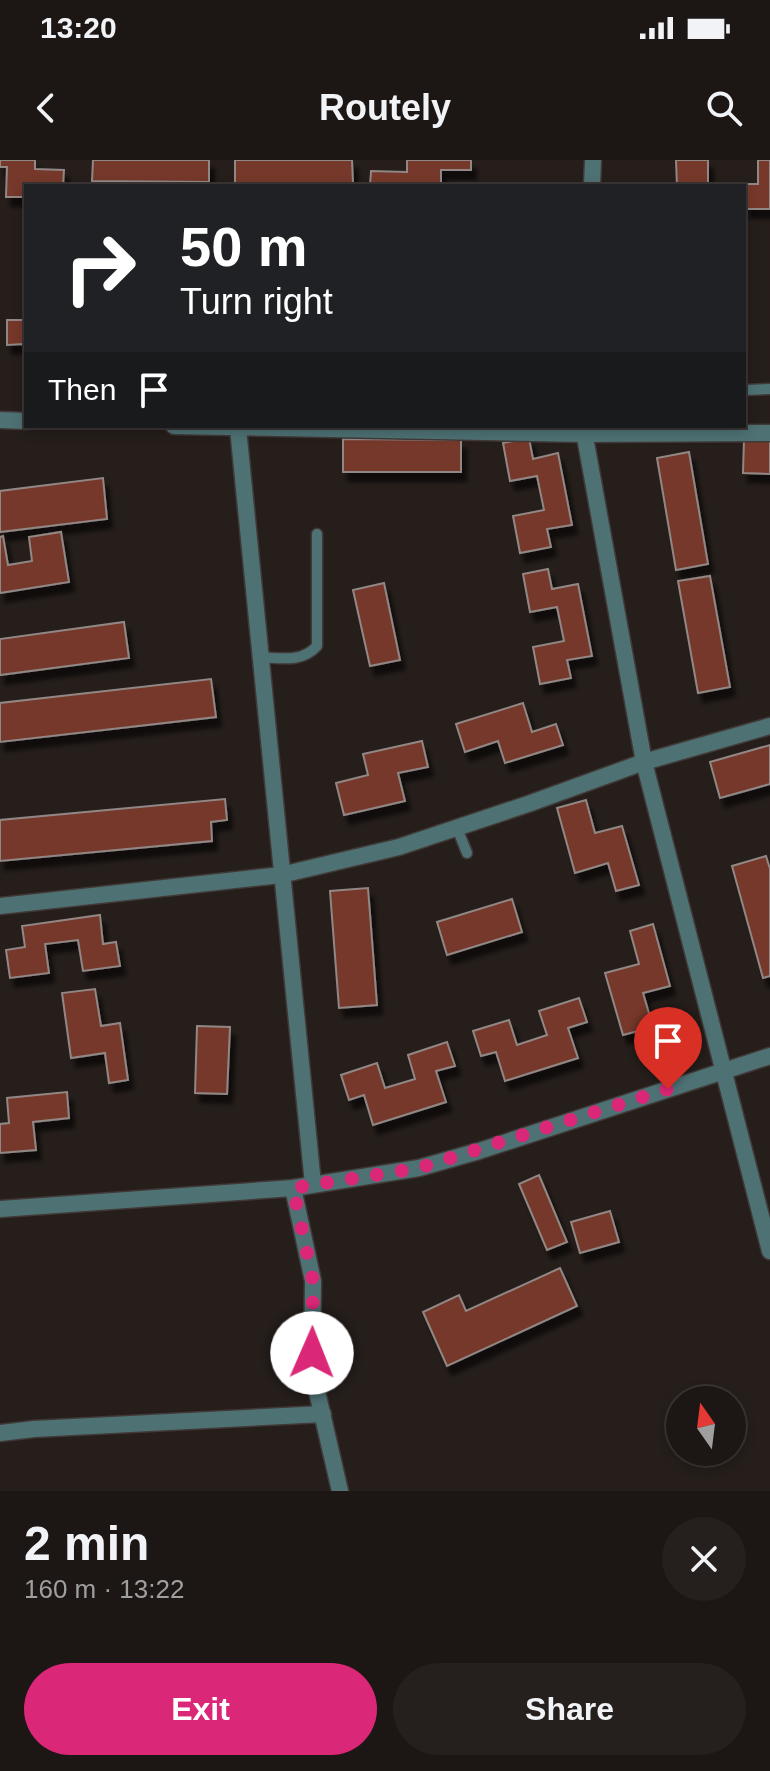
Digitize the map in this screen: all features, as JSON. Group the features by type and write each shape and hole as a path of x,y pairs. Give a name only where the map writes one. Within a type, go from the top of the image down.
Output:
{"street":[{"path":"592,184 593,160"},
{"path":"0,420 24,421"},
{"path":"313,1184 238,428 770,433"},
{"path":"583,430 644,762 770,1251"},
{"path":"0,906 281,875 399,847 644,762 770,726"},
{"path":"0,1209 293,1188 419,1168 770,1056"},
{"path":"293,1188 313,1281 312,1370 340,1491"},
{"path":"0,1433 323,1414"}],"lane":[{"path":"746,390 770,389"},
{"path":"260,657 299,658 310,654 317,646 317,534"},
{"path":"457,828 467,853"}],"building":[{"path":"0,160 35,160 35,169 64,170 63,184 24,184 24,197 6,197 7,167 0,167"},
{"path":"93,160 209,160 209,182 92,181"},
{"path":"235,160 352,160 353,183 235,184"},
{"path":"407,160 471,160 471,170 441,170 441,184 370,184 371,171 407,172"},
{"path":"676,160 708,160 708,184 677,184"},
{"path":"758,160 770,160 770,209 746,209 746,184 758,184"},
{"path":"7,320 24,320 24,375 23,344 7,345"},
{"path":"529,438 533,459 558,453 572,525 547,529 551,547 520,553 513,516 544,510 537,476 510,481 503,443"},
{"path":"343,439 461,440 461,472 343,472"},
{"path":"744,439 770,440 770,474 743,473"},
{"path":"689,452 708,564 676,570 657,458"},
{"path":"103,478 107,519 0,532 0,491"},
{"path":"61,532 69,582 0,593 0,537 3,536 8,565 32,561 29,537"},
{"path":"548,569 552,589 578,584 592,656 567,660 571,678 540,684 533,647 564,641 557,607 530,612 523,574"},
{"path":"710,576 730,687 698,693 678,581"},
{"path":"384,583 400,660 370,666 353,590"},
{"path":"124,622 129,658 0,675 0,639"},
{"path":"211,679 216,717 0,742 0,703"},
{"path":"523,703 532,732 556,724 563,745 505,763 498,741 465,752 456,724"},
{"path":"422,741 428,767 398,773 405,801 344,815 336,783 368,775 363,754"},
{"path":"770,745 770,784 720,798 710,762"},
{"path":"225,799 227,820 211,822 212,841 0,861 0,820"},
{"path":"586,800 595,833 622,826 639,885 616,891 608,863 575,873 557,808"},
{"path":"766,856 770,869 770,976 763,978 732,866"},
{"path":"368,888 377,1005 339,1008 330,891"},
{"path":"512,899 522,932 447,955 437,922"},
{"path":"100,915 103,944 116,942 120,966 83,971 78,940 45,944 49,973 10,978 6,950 25,947 22,926"},
{"path":"653,924 670,986 643,993 653,1027 623,1035 605,973 639,964 630,931"},
{"path":"95,989 101,1026 120,1023 128,1080 109,1083 105,1053 71,1058 62,993"},
{"path":"579,998 587,1022 568,1028 578,1058 505,1081 496,1052 481,1056 473,1031 509,1020 517,1045 547,1035 539,1011"},
{"path":"197,1026 230,1027 227,1094 195,1093"},
{"path":"447,1042 455,1066 436,1071 446,1102 373,1125 364,1095 349,1100 341,1075 377,1063 385,1088 415,1079 408,1055"},
{"path":"67,1092 69,1118 33,1122 36,1150 0,1153 0,1124 9,1123 7,1098"},
{"path":"539,1175 567,1242 547,1250 519,1184"},
{"path":"610,1211 619,1242 580,1253 571,1222"},
{"path":"560,1268 577,1306 447,1366 423,1312 459,1295 466,1311"}],"route":[{"path":"312,1353 313,1281 293,1188 419,1168 668,1089"}]}
